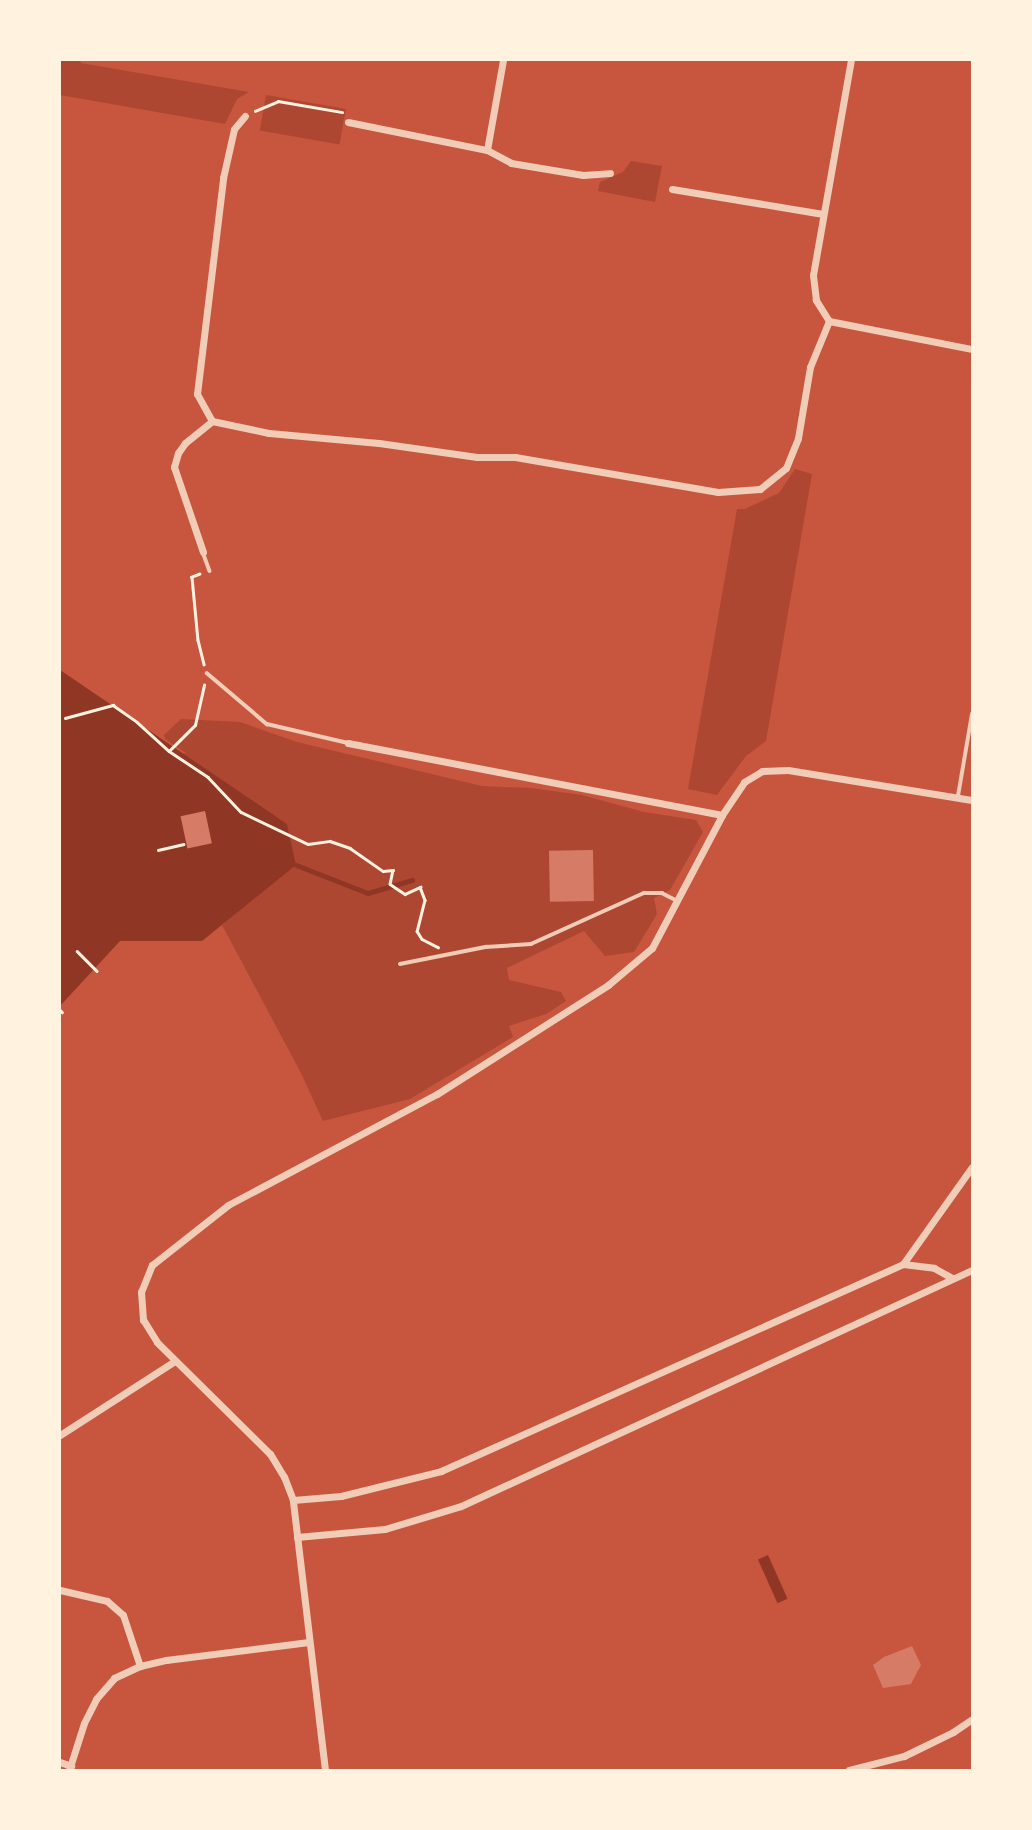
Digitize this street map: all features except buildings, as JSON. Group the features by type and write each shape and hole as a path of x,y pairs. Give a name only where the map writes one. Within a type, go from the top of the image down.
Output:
{"street":[{"path":"487,150 503,60"},
{"path":"851,60 813,275 816,300 829,321 972,349"},
{"path":"245,116 233,129 223,178 197,394 212,421 269,433 379,443 477,457 515,457 718,492 760,489 786,468 798,438 810,368 829,321"},
{"path":"348,122 487,150 511,163 583,174 610,173"},
{"path":"672,189 823,214"},
{"path":"203,552 174,467 178,453 185,443 212,421"},
{"path":"348,743 722,816"},
{"path":"325,1770 293,1500 284,1477 270,1454 157,1342 144,1320 141,1292 152,1265 228,1205 437,1094 608,985 652,948 722,816 744,782 762,771 788,770 972,800"},
{"path":"293,1500 341,1496 441,1471 903,1264 972,1167"},
{"path":"903,1264 934,1268 952,1279"},
{"path":"297,1537 385,1529 461,1506 972,1270"},
{"path":"60,1435 176,1361"},
{"path":"60,1590 107,1601 123,1615 140,1666"},
{"path":"60,1762 70,1768 84,1723 96,1699 114,1678 140,1666 309,1642"},
{"path":"849,1770 904,1756 953,1732 972,1719"}],"lane":[{"path":"203,552 210,571"},
{"path":"207,673 267,724 348,743"},
{"path":"957,798 972,714"},
{"path":"400,964 486,947 531,944 643,893 662,892 678,901"}],"path":[{"path":"245,116 278,101 342,111 348,122"},
{"path":"169,751 195,725 207,673 198,640 191,577 210,571"},
{"path":"65,718 113,705 169,751 208,778 241,812 308,844 330,841 350,848 383,871 393,870 390,884 405,894 420,887 425,900 416,930 422,939 436,945 449,956"},
{"path":"158,850 183,844"},
{"path":"77,951 97,971"}],"shaded area":[{"path":"60,60 80,60 81,63 249,92 237,99 225,124 60,95"},
{"path":"266,95 346,109 340,145 260,130"},
{"path":"631,161 662,166 655,202 598,191 600,182 623,172"},
{"path":"795,469 812,474 766,741 746,756 717,795 688,789 737,509 745,509 779,493"},
{"path":"60,670 287,824 296,865 202,941 120,941 60,1006"},
{"path":"181,719 240,722 297,742 482,786 531,788 582,795 644,812 696,820 703,832 670,890 654,898 657,914 634,952 605,956 584,931 507,968 509,980 561,992 566,1001 546,1014 509,1026 513,1037 410,1099 323,1121 301,1073 222,925 295,862 287,824 181,754 186,753 165,739 164,735"},
{"path":"768,1555 788,1599 777,1603 758,1559"}],"waterway":[{"path":"296,865 368,893 412,880"}]}
